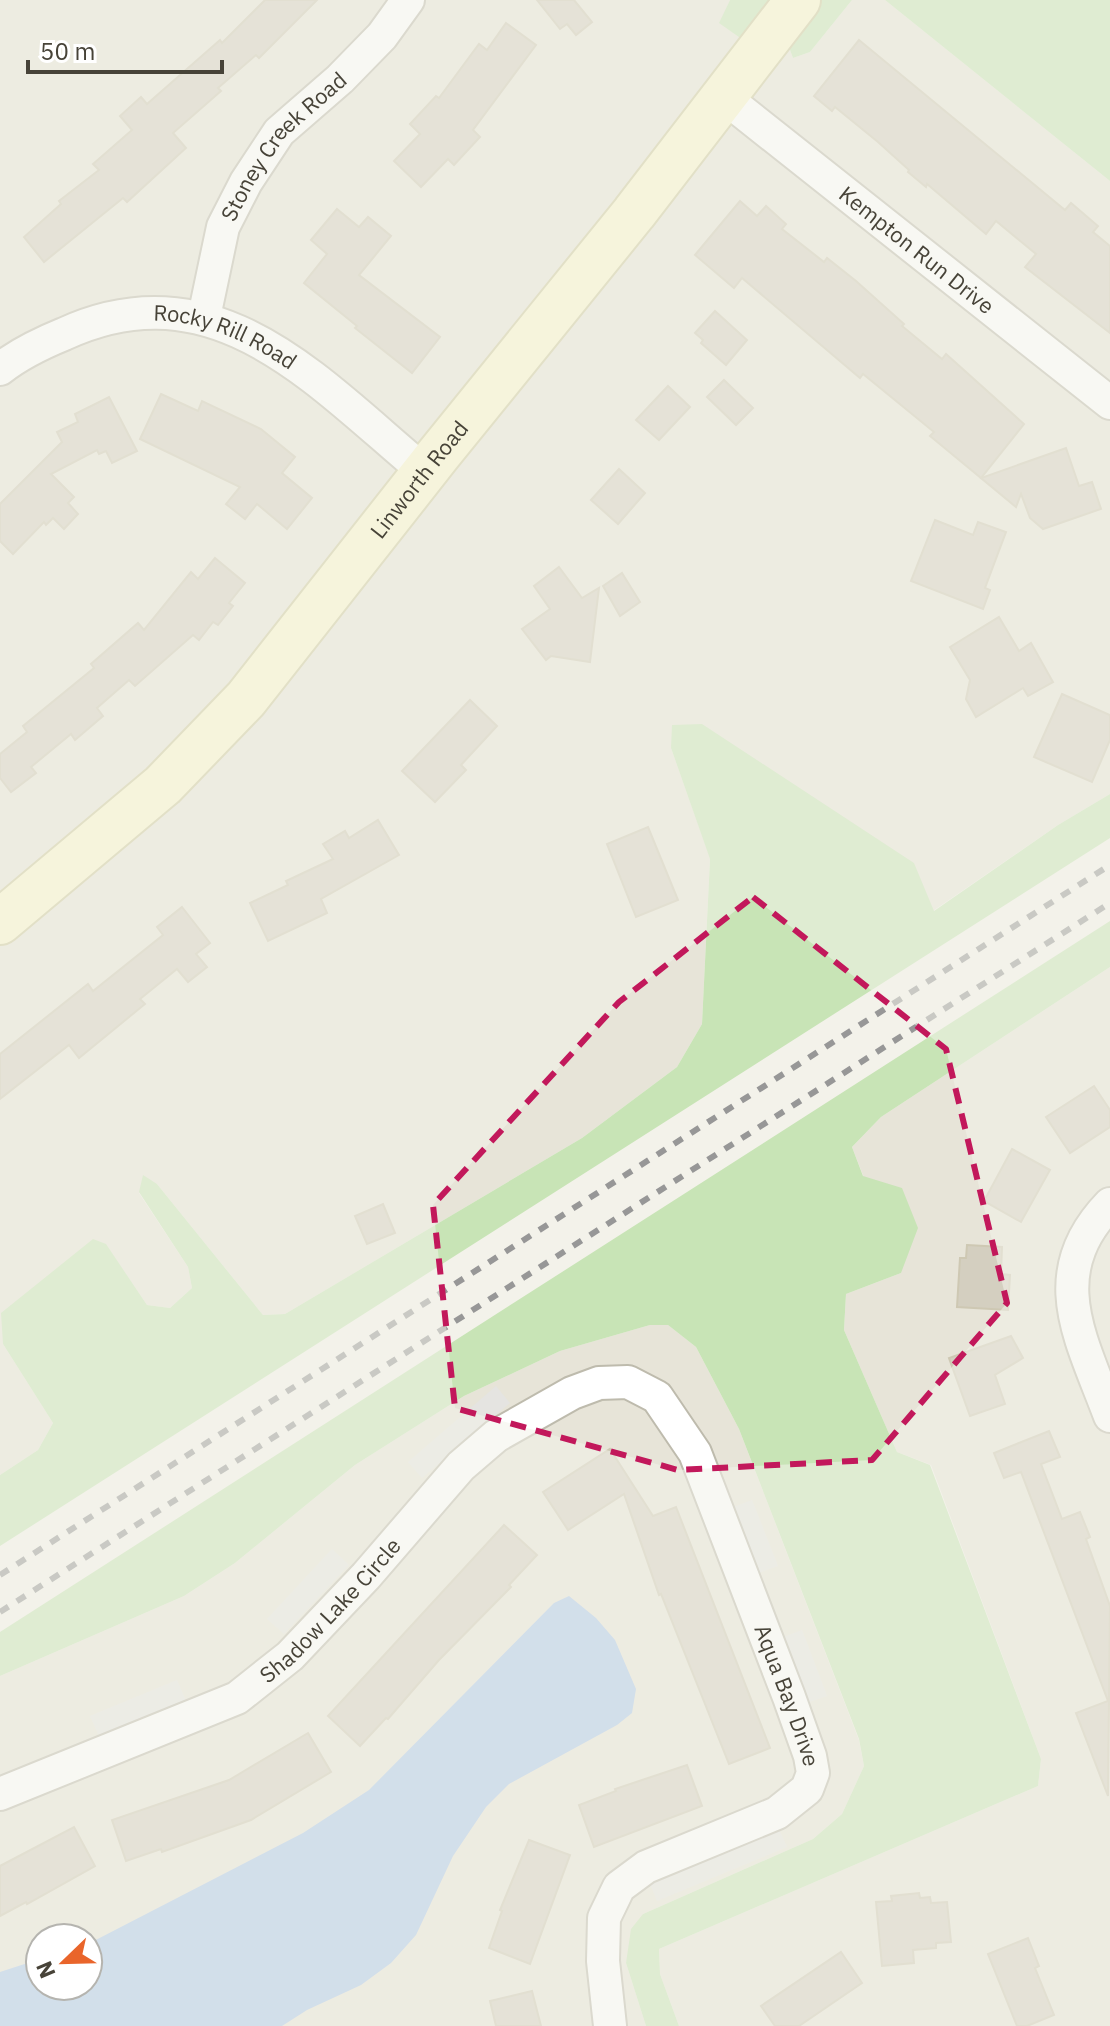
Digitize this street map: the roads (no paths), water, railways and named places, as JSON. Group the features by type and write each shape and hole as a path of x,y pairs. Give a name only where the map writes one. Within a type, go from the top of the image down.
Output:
{"main road":[{"name":"Linworth Road","path":"0,922 163,785 246,699 424,471 634,213 798,0"}],"street":[{"name":"Stoney Creek Road","path":"204,317 223,227 246,182 279,132 340,79 401,13 408,0"},
{"name":"Kempton Run Drive","path":"724,97 1110,403"},
{"name":"Rocky Rill Road","path":"0,369 39,345 84,324 121,313 162,312 204,317 273,347 424,471"},
{"path":"1110,1204 1095,1220 1074,1259 1071,1295 1078,1331 1110,1416"},
{"name":"Shadow Lake Circle","path":"0,1794 237,1698 290,1656 366,1576 461,1466 496,1436 572,1393 599,1383 628,1382"},
{"name":"Aqua Bay Drive","path":"610,2026 603,1961 604,1918 619,1887 646,1867 777,1813 807,1789 813,1773 789,1697 695,1453 657,1397 628,1382"}],"water":[{"path":"569,1596 596,1618 615,1640 636,1689 632,1713 617,1725 509,1784 486,1807 453,1856 416,1935 391,1963 361,1985 307,2010 282,2026 0,2026 0,1972 24,1964 24,2002 104,2002 104,1936 303,1833 369,1790 554,1603"}],"railway":[{"path":"0,1575 1110,865"},
{"path":"0,1612 1110,903"}]}
